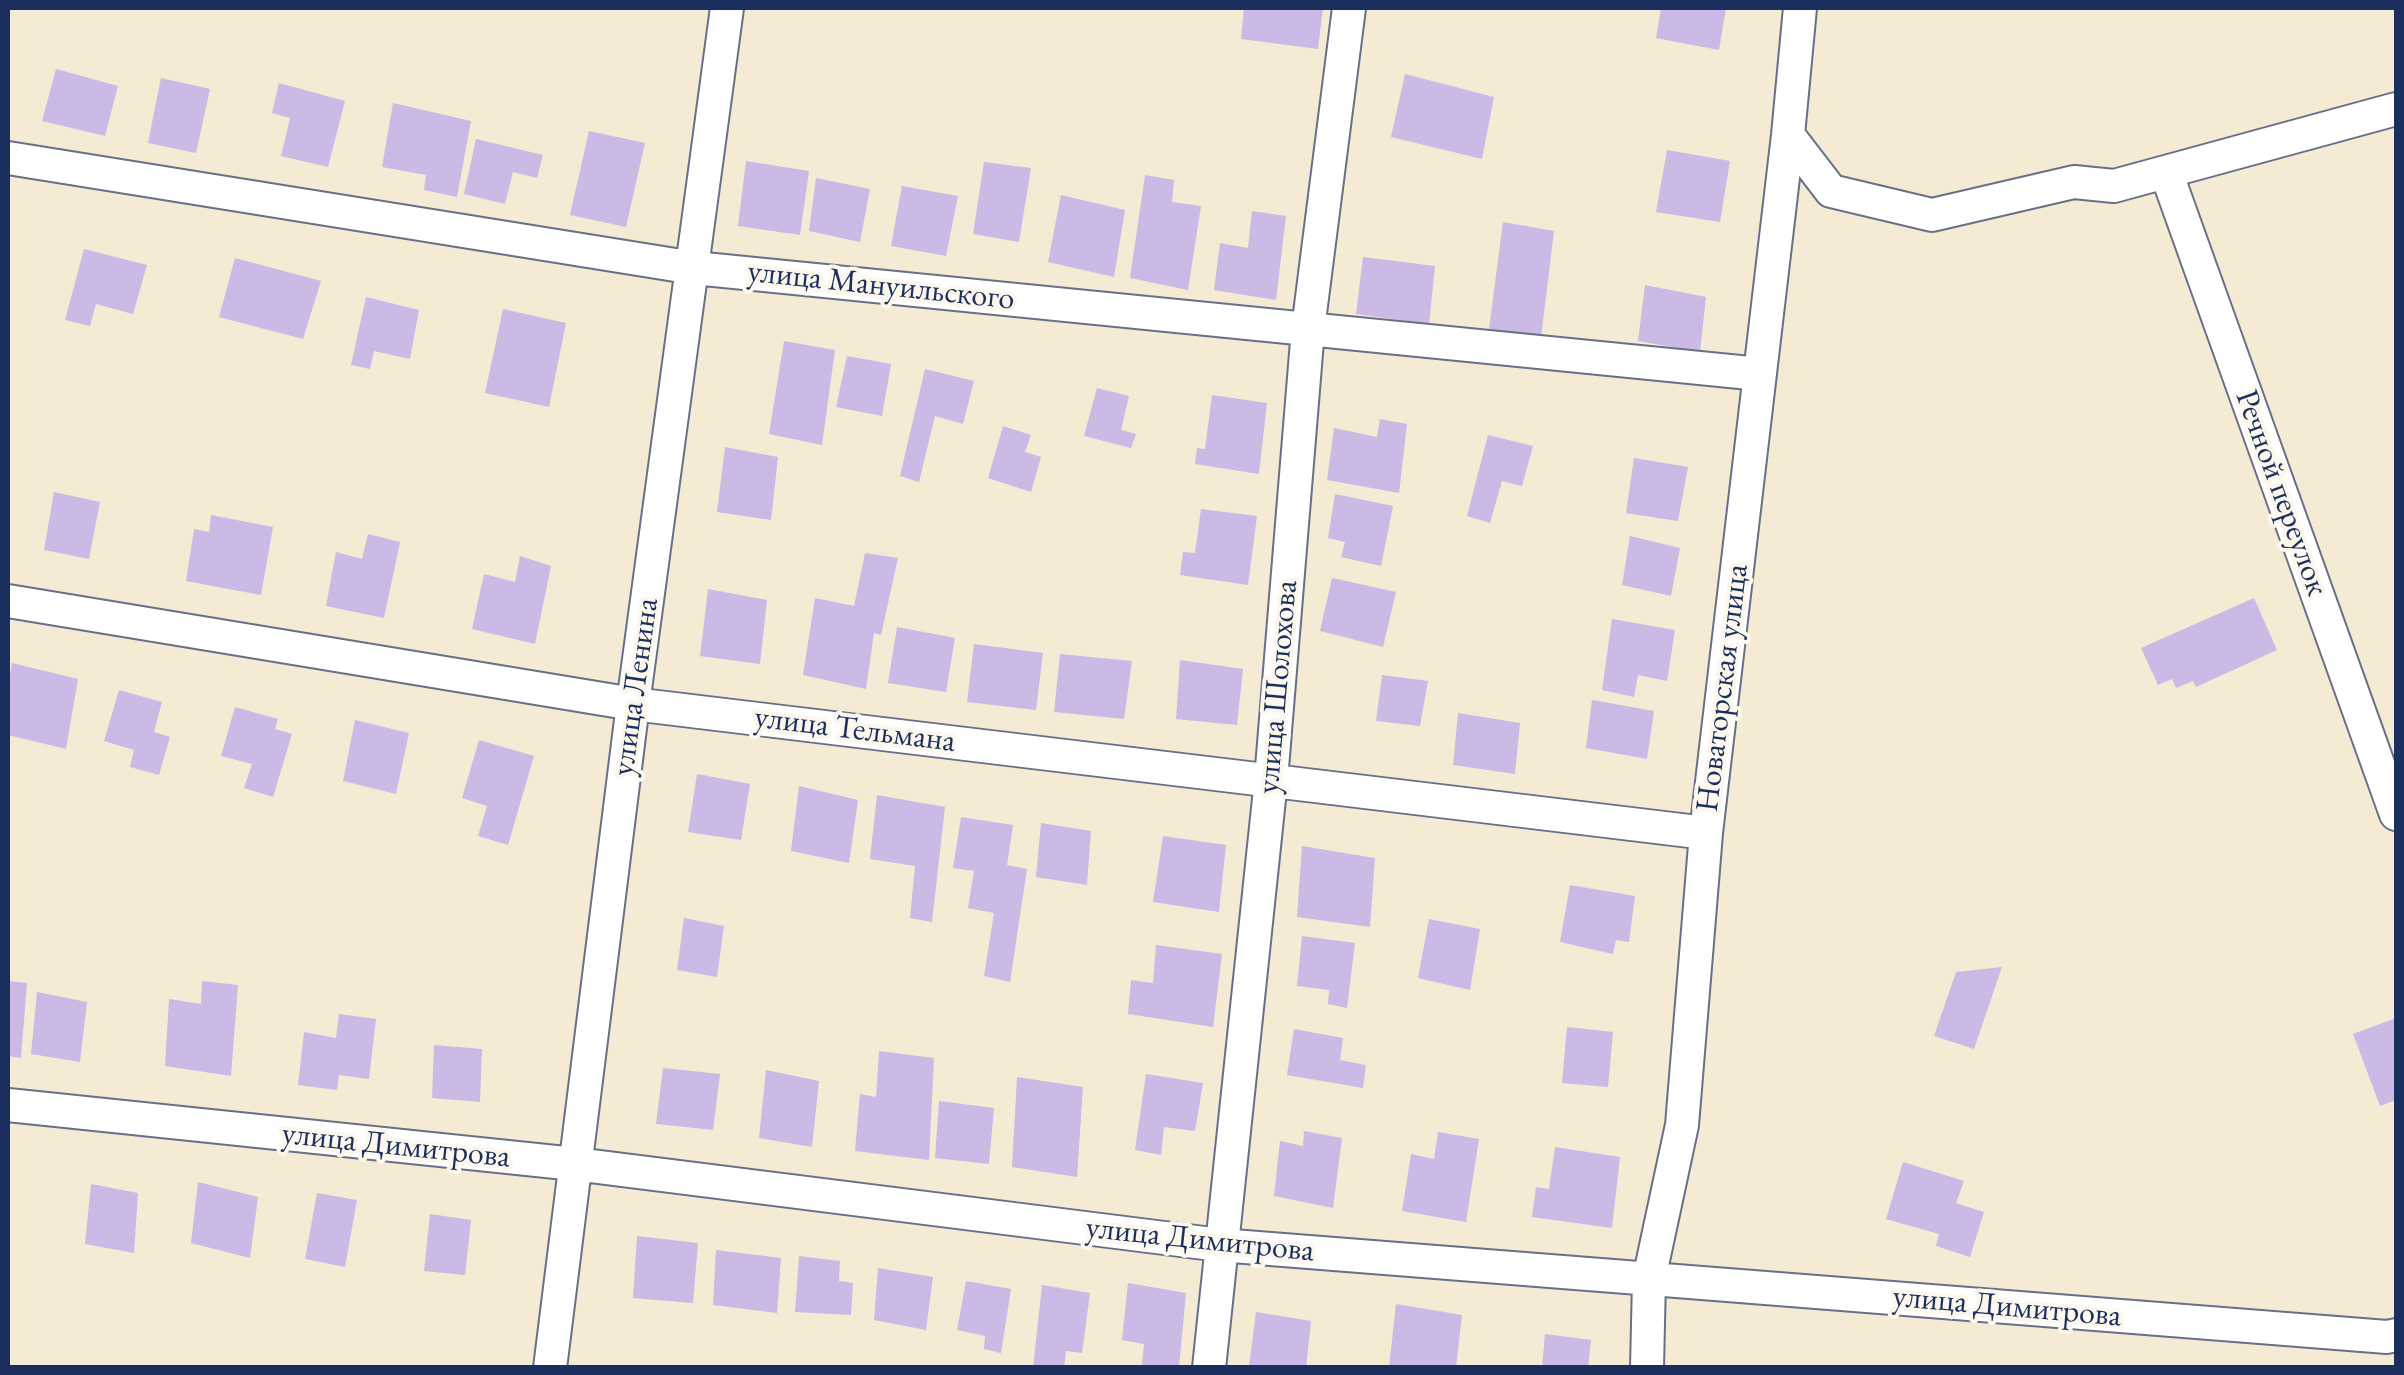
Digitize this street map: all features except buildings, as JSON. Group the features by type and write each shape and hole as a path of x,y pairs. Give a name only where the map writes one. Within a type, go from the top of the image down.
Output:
{"street":[{"name":"улица Ленина","path":"550,1368 633,704 728,8"},
{"name":"улица Шолохова","path":"1209,1368 1271,780 1308,329 1349,8"},
{"name":"Новаторская улица","path":"1647,1368 1649,1279 1682,1125 1706,833 1800,8"},
{"path":"1788,135 1831,191 1932,214 2074,182 2114,186 2396,109"},
{"name":"улица Мануильского","path":"8,158 694,268 1760,374"},
{"name":"Речной переулок","path":"2166,172 2396,814"},
{"name":"улица Тельмана","path":"8,601 633,704 1706,833"},
{"name":"улица Димитрова","path":"8,1105 575,1164 1220,1245 2387,1338 2396,1335"}]}
